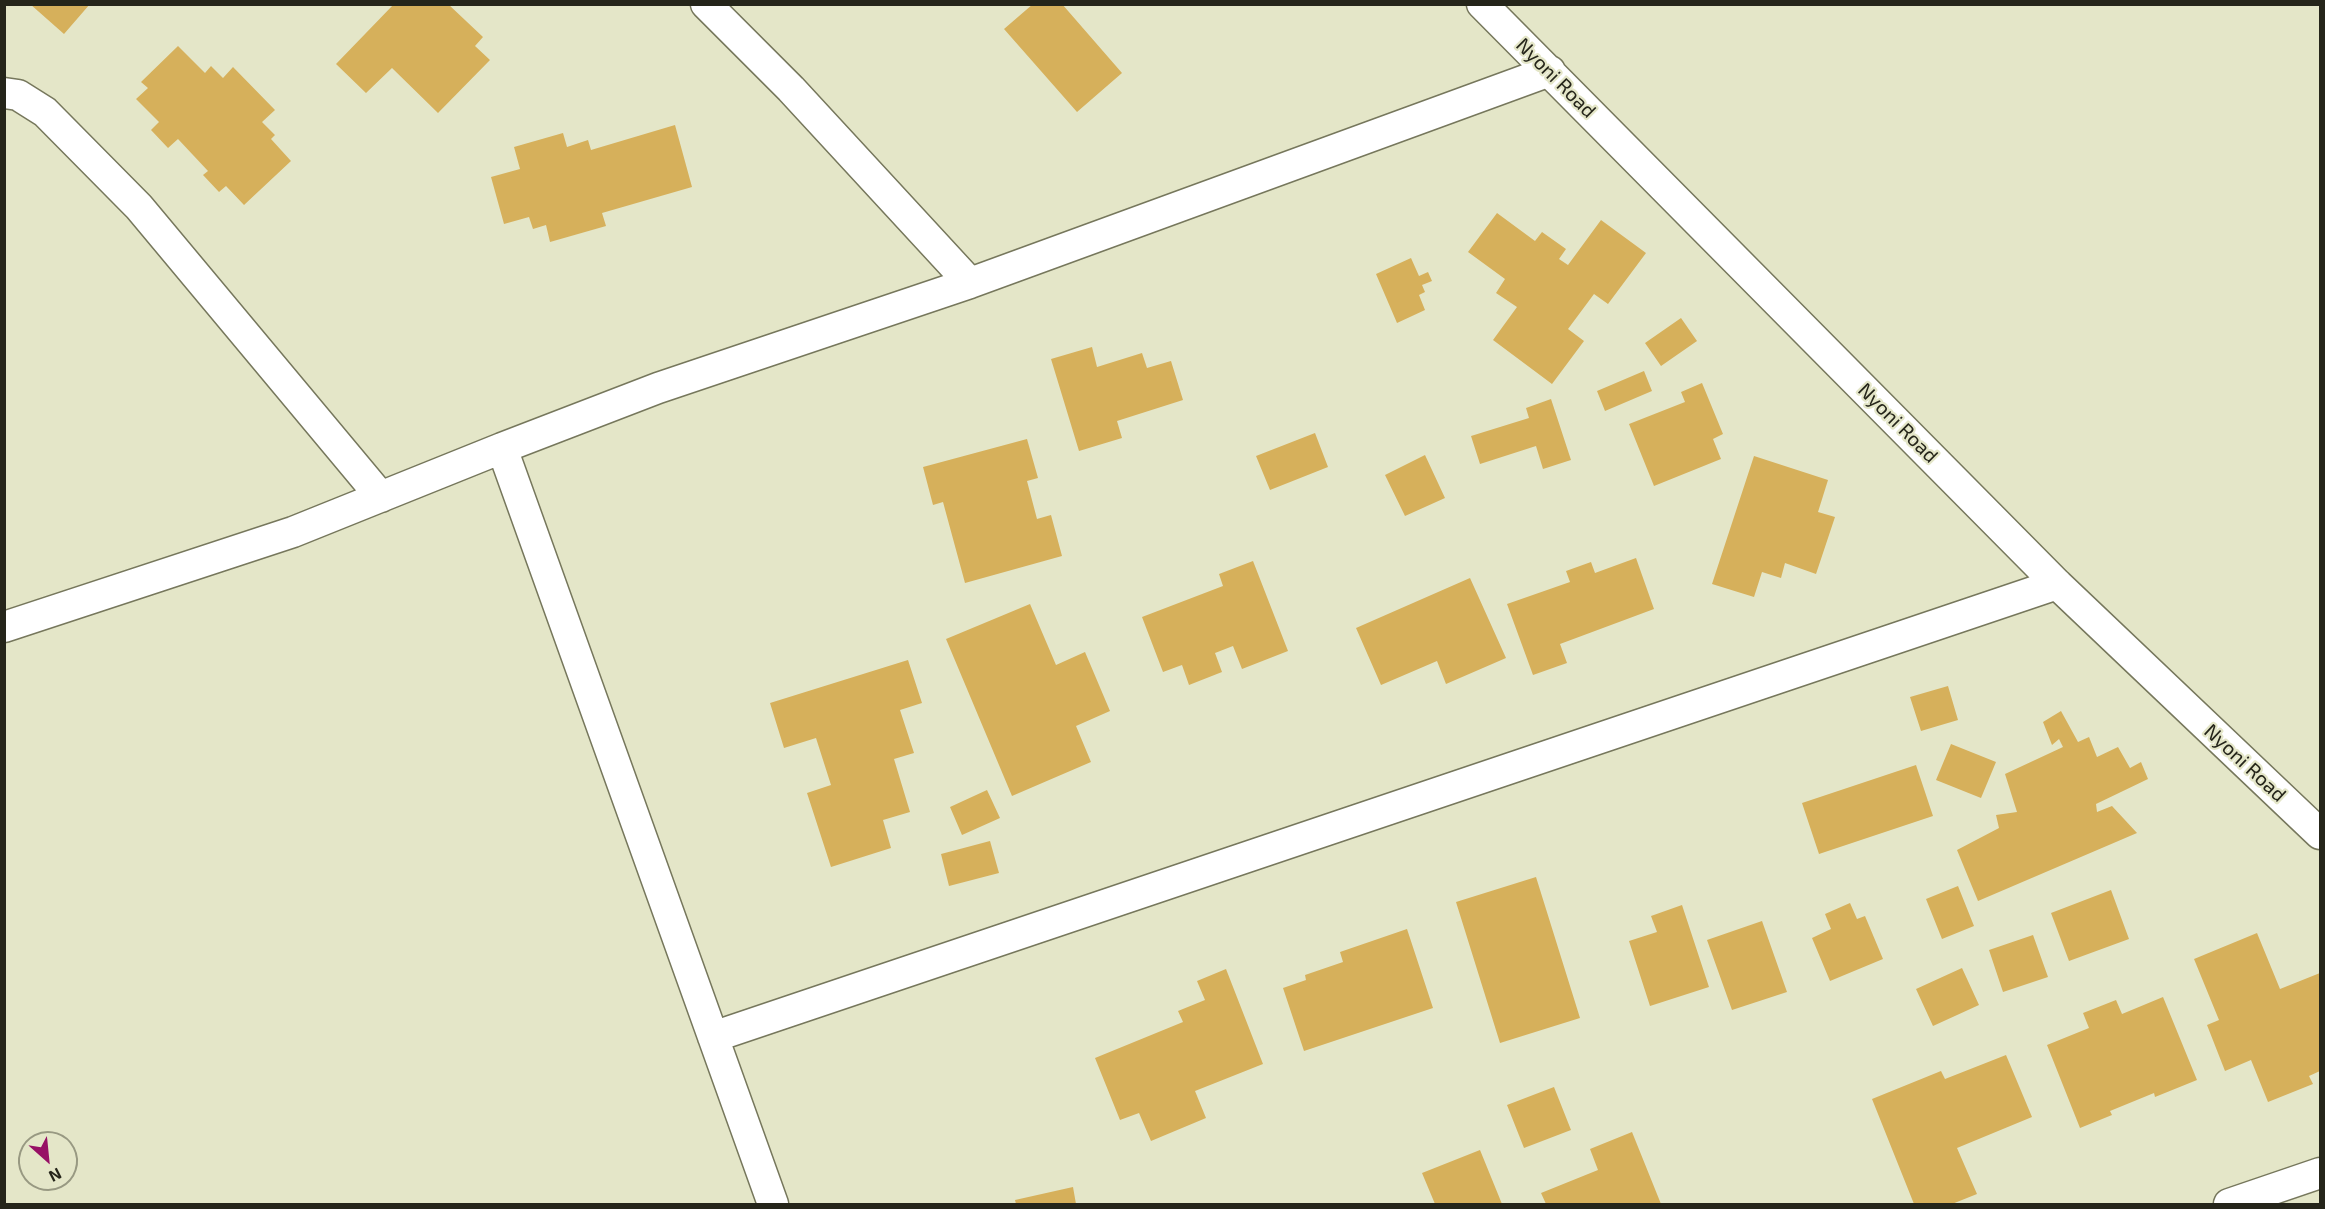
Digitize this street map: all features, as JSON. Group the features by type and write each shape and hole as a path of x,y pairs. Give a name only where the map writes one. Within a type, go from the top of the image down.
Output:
{"street":[{"path":"706,4 791,89 970,283"},
{"name":"Nyoni Road","path":"1482,4 2057,584 2320,834"},
{"path":"4,627 293,532 658,388 970,283 1550,71"},
{"path":"4,93 18,95 45,112 139,207 381,497"},
{"path":"502,448 773,1204"},
{"path":"713,1037 2057,584"},
{"path":"2229,1204 2320,1173"}],"building":[{"path":"30,4 90,4 64,34"},
{"path":"394,4 448,4 483,37 475,46 490,60 438,113 392,68 366,93 336,64"},
{"path":"1033,4 1062,4 1122,73 1077,112 1004,29"},
{"path":"178,46 205,73 211,66 223,78 233,67 275,110 262,122 275,135 271,139 291,161 244,205 226,186 219,192 203,175 208,171 178,139 168,148 151,130 159,122 136,99 148,88 141,82"},
{"path":"675,125 692,187 602,213 606,226 550,242 546,225 533,229 529,217 504,224 491,177 520,169 514,147 563,133 567,147 588,140 591,150"},
{"path":"1497,213 1535,241 1542,232 1566,249 1559,259 1568,265 1601,220 1646,253 1608,304 1594,294 1568,329 1584,341 1552,384 1493,340 1517,307 1496,293 1505,279 1468,252"},
{"path":"1411,258 1419,276 1428,272 1432,281 1422,285 1425,292 1419,295 1425,310 1397,323 1376,274"},
{"path":"1681,318 1697,341 1661,366 1645,343"},
{"path":"1092,347 1097,367 1142,353 1147,368 1171,361 1183,400 1117,421 1122,438 1079,451 1051,359"},
{"path":"1644,371 1652,391 1605,411 1597,391"},
{"path":"1702,383 1723,434 1713,439 1721,459 1654,486 1629,424 1685,402 1681,392"},
{"path":"1551,399 1571,460 1543,469 1536,446 1480,464 1471,436 1529,418 1526,408"},
{"path":"1315,433 1328,467 1270,490 1256,456"},
{"path":"1027,439 1038,478 1027,481 1037,519 1051,515 1062,556 965,583 943,502 933,505 923,467"},
{"path":"1425,455 1445,498 1405,516 1385,475"},
{"path":"1754,456 1828,480 1818,512 1835,517 1816,574 1785,563 1781,578 1762,572 1754,597 1712,584"},
{"path":"1636,558 1654,609 1560,644 1567,663 1533,675 1507,604 1570,582 1566,571 1591,562 1595,573"},
{"path":"1253,561 1288,651 1242,669 1233,646 1215,653 1222,672 1189,685 1182,665 1163,672 1142,617 1223,586 1219,574"},
{"path":"1470,578 1506,658 1446,684 1437,661 1381,685 1356,628"},
{"path":"1030,604 1056,665 1085,652 1110,711 1076,726 1091,762 1012,796 946,639"},
{"path":"908,660 922,703 900,710 914,753 894,759 910,812 883,820 891,848 831,867 807,793 831,785 816,738 784,748 770,703"},
{"path":"1948,686 1958,720 1921,731 1910,697"},
{"path":"2061,711 2078,742 2089,737 2097,757 2118,747 2130,768 2141,762 2148,779 2096,804 2097,812 2112,806 2137,833 1978,901 1957,850 1999,828 1996,815 2017,812 2005,774 2063,747 2059,739 2052,745 2043,722"},
{"path":"1951,744 1996,762 1981,798 1936,780"},
{"path":"1916,765 1933,816 1819,854 1802,803"},
{"path":"987,790 1000,818 962,835 950,807"},
{"path":"990,841 999,873 949,886 941,854"},
{"path":"1536,877 1580,1018 1500,1043 1456,902"},
{"path":"1958,886 1974,926 1942,939 1926,899"},
{"path":"2111,890 2129,939 2069,961 2051,913"},
{"path":"1850,903 1857,919 1865,916 1883,959 1830,981 1812,938 1831,929 1825,914"},
{"path":"1682,905 1709,987 1650,1006 1629,941 1657,932 1651,916"},
{"path":"1762,921 1787,992 1732,1010 1707,940"},
{"path":"1407,929 1433,1008 1304,1051 1283,988 1306,980 1305,975 1343,962 1340,952"},
{"path":"2257,933 2280,989 2320,973 2320,1071 2309,1076 2313,1084 2268,1102 2251,1060 2225,1071 2207,1025 2219,1020 2194,959"},
{"path":"2033,935 2048,977 2003,992 1989,950"},
{"path":"1962,968 1979,1005 1933,1026 1916,989"},
{"path":"1226,969 1263,1064 1195,1091 1206,1118 1151,1141 1139,1113 1120,1120 1095,1058 1183,1022 1178,1011 1205,1000 1197,981"},
{"path":"2163,997 2197,1080 2155,1097 2154,1093 2110,1111 2112,1115 2080,1128 2047,1045 2089,1028 2083,1013 2116,1000 2122,1014"},
{"path":"2006,1055 2032,1117 1957,1148 1977,1194 1952,1204 1914,1204 1872,1099 1941,1071 1945,1079"},
{"path":"1554,1087 1571,1130 1524,1148 1507,1105"},
{"path":"1632,1132 1661,1204 1546,1204 1541,1193 1598,1170 1590,1149"},
{"path":"1480,1150 1502,1204 1435,1204 1422,1173"},
{"path":"1073,1187 1076,1204 1016,1204 1015,1200"}]}
